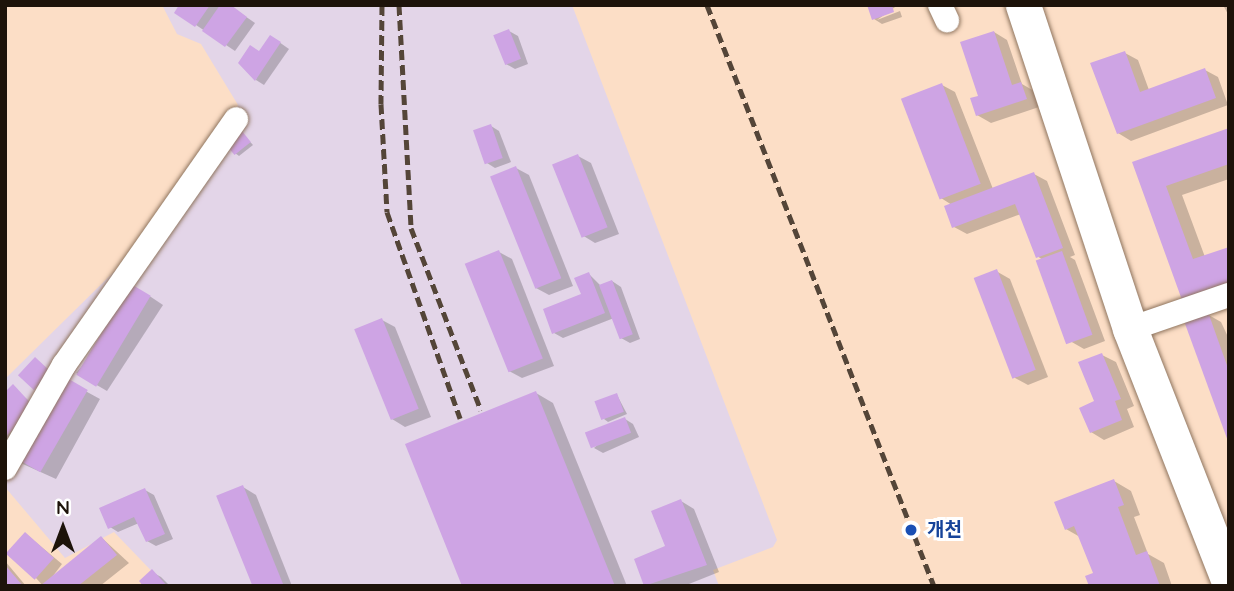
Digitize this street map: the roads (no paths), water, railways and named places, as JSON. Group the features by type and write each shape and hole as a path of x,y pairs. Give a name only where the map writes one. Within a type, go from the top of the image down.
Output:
{"main road":[{"path":"1023,5 1130,329 1226,568"}],"street":[{"path":"5,468 64,365 236,119"},
{"path":"1130,329 1229,295"}],"railway":[{"path":"382,5 381,104 387,212 460,418"},
{"path":"399,5 411,228 481,410"},
{"path":"707,5 934,586"}],"place":[{"name":"개천","path":"911,530"}]}
